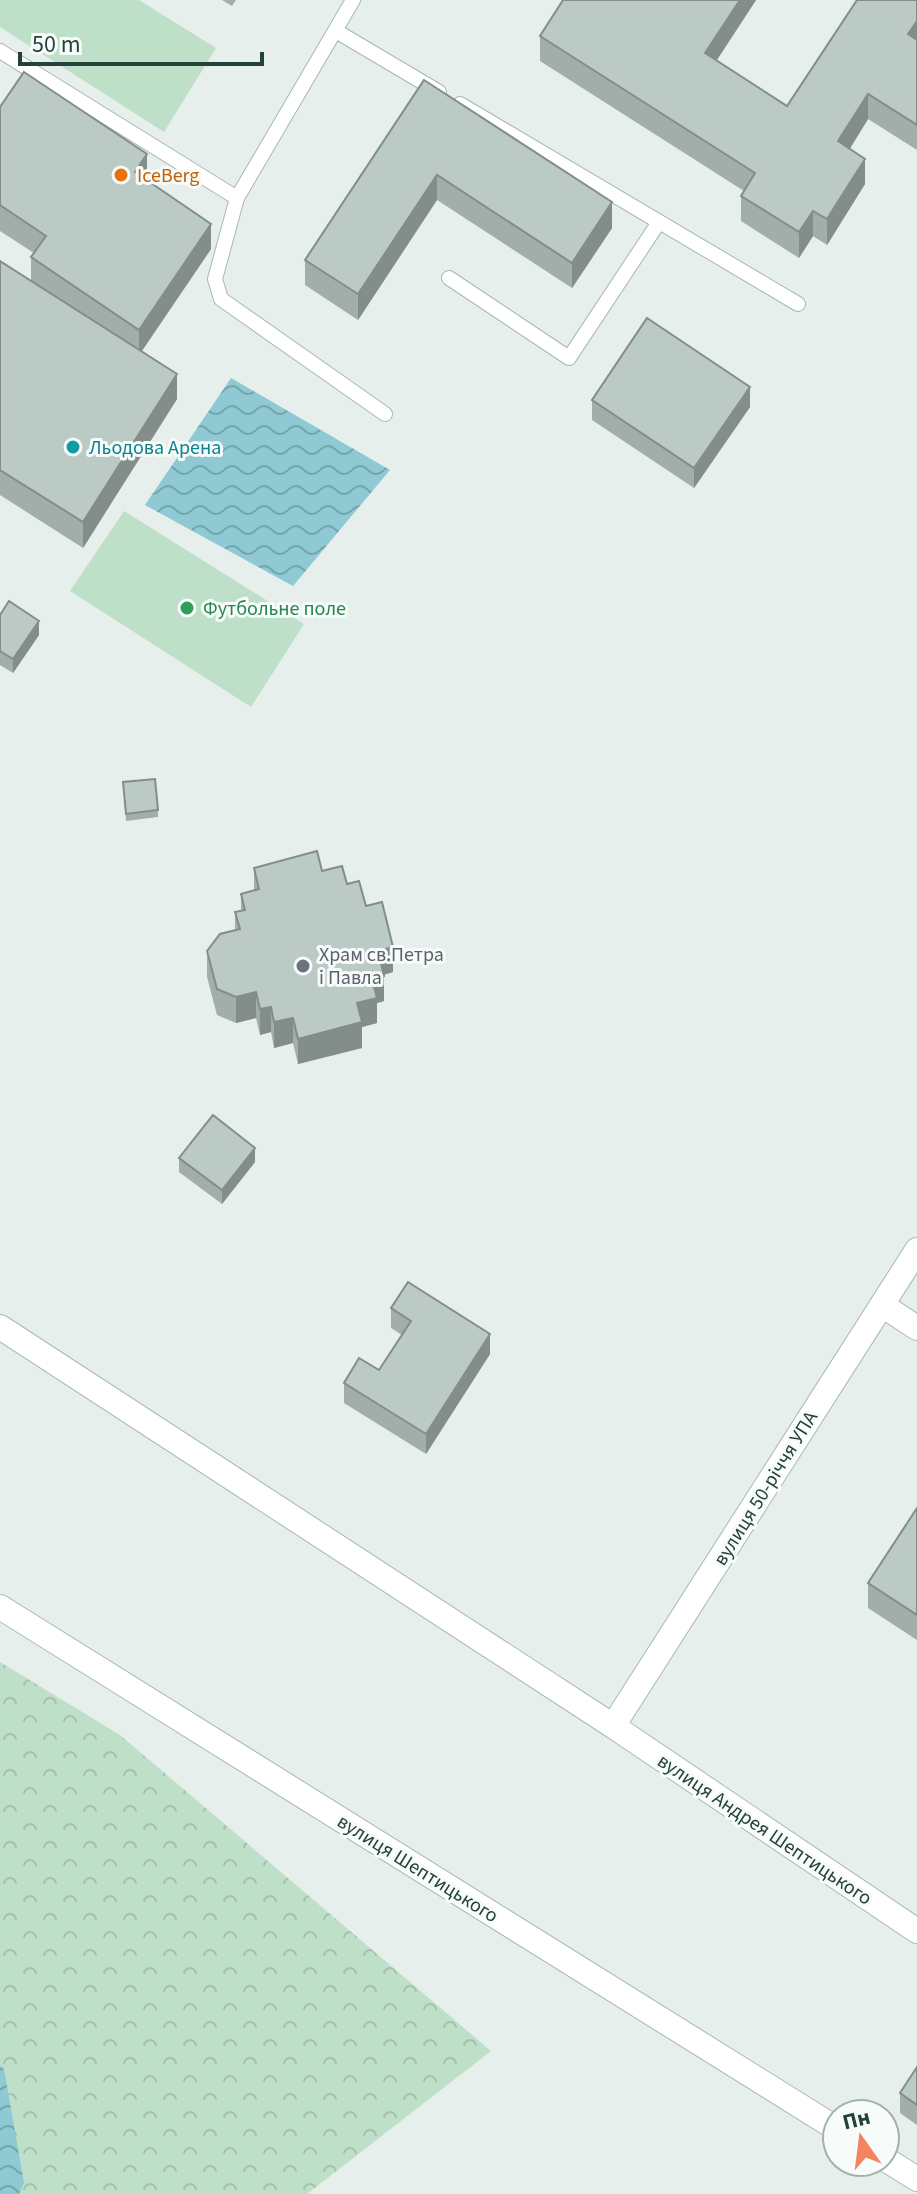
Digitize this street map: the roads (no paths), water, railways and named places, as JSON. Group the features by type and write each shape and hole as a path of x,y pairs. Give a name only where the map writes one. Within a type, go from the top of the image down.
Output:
{"street":[{"name":"вулиця 50-річчя УПА","path":"613,1726 917,1250"},
{"path":"882,1305 917,1328"},
{"name":"вулиця Андрея Шептицького","path":"0,1327 613,1726 917,1931"},
{"name":"вулиця Шептицького","path":"0,1607 821,2119"}],"lane":[{"path":"353,0 237,198 215,279 221,299 385,414"},
{"path":"336,31 798,304"},
{"path":"0,51 237,198"},
{"path":"449,278 569,358 659,222"}],"water":[{"path":"231,378 390,470 293,586 145,505"},
{"path":"0,2066 4,2069 24,2183 19,2194 0,2194"}],"place":[{"name":"IceBerg","path":"121,175"},
{"name":"Льодова Арена","path":"73,447"},
{"name":"Футбольне поле","path":"187,608"},
{"name":"Храм св.Петра і Павла","path":"303,966"}]}
